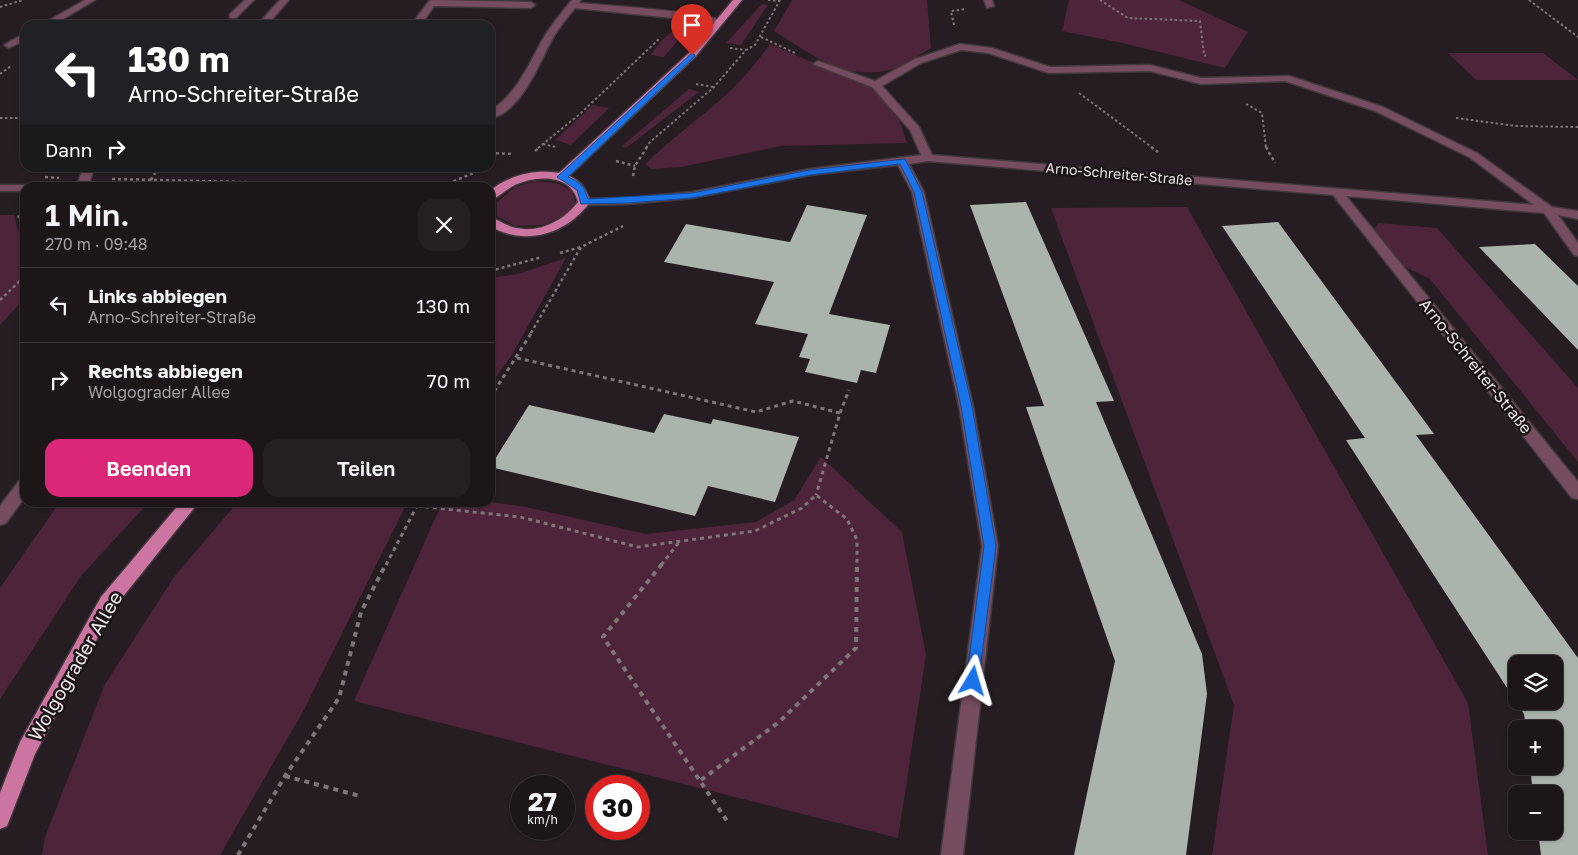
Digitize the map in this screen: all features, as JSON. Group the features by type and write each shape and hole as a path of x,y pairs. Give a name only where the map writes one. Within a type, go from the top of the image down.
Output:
{"main road":[{"path":"562,177 692,55 738,0"},
{"path":"495,193 506,184 524,178 546,175 562,177 571,181 581,189 584,202 577,214 564,224 542,231 520,233 495,227"},
{"name":"Wolgograder Allee","path":"0,819 27,749 107,604 188,507"}],"street":[{"path":"55,20 91,0"},
{"path":"233,16 250,0"},
{"path":"267,20 285,0"},
{"path":"420,20 433,1 532,5"},
{"path":"495,113 518,94 550,36 575,2 720,22"},
{"path":"9,45 20,39"},
{"path":"876,85 918,61 960,47 989,50 1049,70 1150,68 1201,81 1286,78 1378,109 1473,155 1548,210 1578,252"},
{"path":"818,64 876,85 915,129 928,158"},
{"name":"Arno-Schreiter-Straße","path":"584,202 628,201 692,195 810,172 928,158 1548,210 1578,215"},
{"path":"902,161 918,192 966,406 990,546 952,855"},
{"path":"0,188 20,188"},
{"name":"Arno-Schreiter-Straße","path":"1336,192 1578,493"},
{"path":"0,518 20,492"}],"path":[{"path":"0,7 23,0"},
{"path":"554,254 581,247 630,223 628,201 635,166 650,142 714,87 746,50 755,45 780,1 768,0"},
{"path":"1100,0 1128,18 1200,21 1204,55 1236,80"},
{"path":"1528,0 1578,38"},
{"path":"960,47 951,11 989,3"},
{"path":"530,155 580,114 655,41 692,17"},
{"path":"761,37 818,64"},
{"path":"724,47 746,50"},
{"path":"1049,70 1164,156"},
{"path":"696,84 714,87"},
{"path":"1244,104 1262,113 1266,150 1277,165 1268,165"},
{"path":"1448,117 1516,126 1578,127"},
{"path":"0,118 20,118"},
{"path":"150,180 155,172"},
{"path":"452,182 476,172"},
{"path":"38,177 239,182"},
{"path":"495,391 518,358 581,247"},
{"path":"495,270 544,257"},
{"path":"0,300 20,281"},
{"path":"518,358 756,412 794,401 840,413"},
{"path":"440,507 520,518 638,547 756,530 802,508 816,495 840,413 849,390"},
{"path":"701,780 779,722 856,648 857,540 847,519 816,495"},
{"path":"238,855 285,776 339,698 361,612 416,507"},
{"path":"680,540 603,637 701,780 726,821"},
{"path":"285,776 360,796"}],"shaded area":[{"path":"792,0 927,0 931,48 894,69 859,72 844,69 817,57 774,31"},
{"path":"1069,0 1179,0 1248,32 1225,68 1118,42 1062,31"},
{"path":"762,4 768,5 741,45 726,43"},
{"path":"672,32 684,33 664,57 651,55 661,41"},
{"path":"770,44 870,87 899,119 907,143 781,146 681,167 651,169 645,164 727,94 750,70"},
{"path":"1448,53 1543,53 1578,80 1476,80"},
{"path":"689,89 699,92 626,148 622,146"},
{"path":"593,105 609,108 571,145 555,140"},
{"path":"536,181 557,183 572,191 575,203 565,215 543,225 515,226 497,216 497,202 515,187"},
{"path":"1187,207 1468,703 1488,855 1212,855 1234,705 1051,208"},
{"path":"0,215 14,215 20,238 20,303 0,325"},
{"path":"1378,223 1437,228 1578,388 1578,462 1430,279 1401,265 1373,231"},
{"path":"566,258 513,353 495,379 495,277 518,274"},
{"path":"821,457 902,532 926,655 898,838 354,701 440,507 495,507 495,503 526,507 646,534 756,522 794,500"},
{"path":"56,507 144,507 81,576 0,699 0,588"},
{"path":"234,507 405,507 305,708 220,855 42,855 45,837 104,686 174,577"}],"building":[{"path":"1026,202 1114,401 1096,402 1202,654 1207,694 1186,855 1074,855 1115,661 1026,407 1044,406 970,205"},
{"path":"807,205 867,215 829,314 890,325 876,373 861,370 857,383 805,372 810,359 799,357 808,334 755,324 774,282 664,262 686,224 790,242"},
{"path":"1278,222 1434,434 1416,435 1578,658 1578,855 1541,855 1539,840 1563,840 1563,785 1532,785 1531,775 1563,775 1563,720 1525,720 1521,710 1563,710 1563,655 1508,655 1508,689 1346,440 1365,438 1222,226"},
{"path":"1535,244 1578,286 1578,350 1479,247"},
{"path":"529,405 654,433 664,414 711,424 713,419 799,437 775,502 708,486 695,516 495,468 495,459"}],"route":[{"path":"692,55 562,177 581,189 584,202 628,201 692,195 810,172 902,161 918,192 966,406 990,546 973,681"}]}
